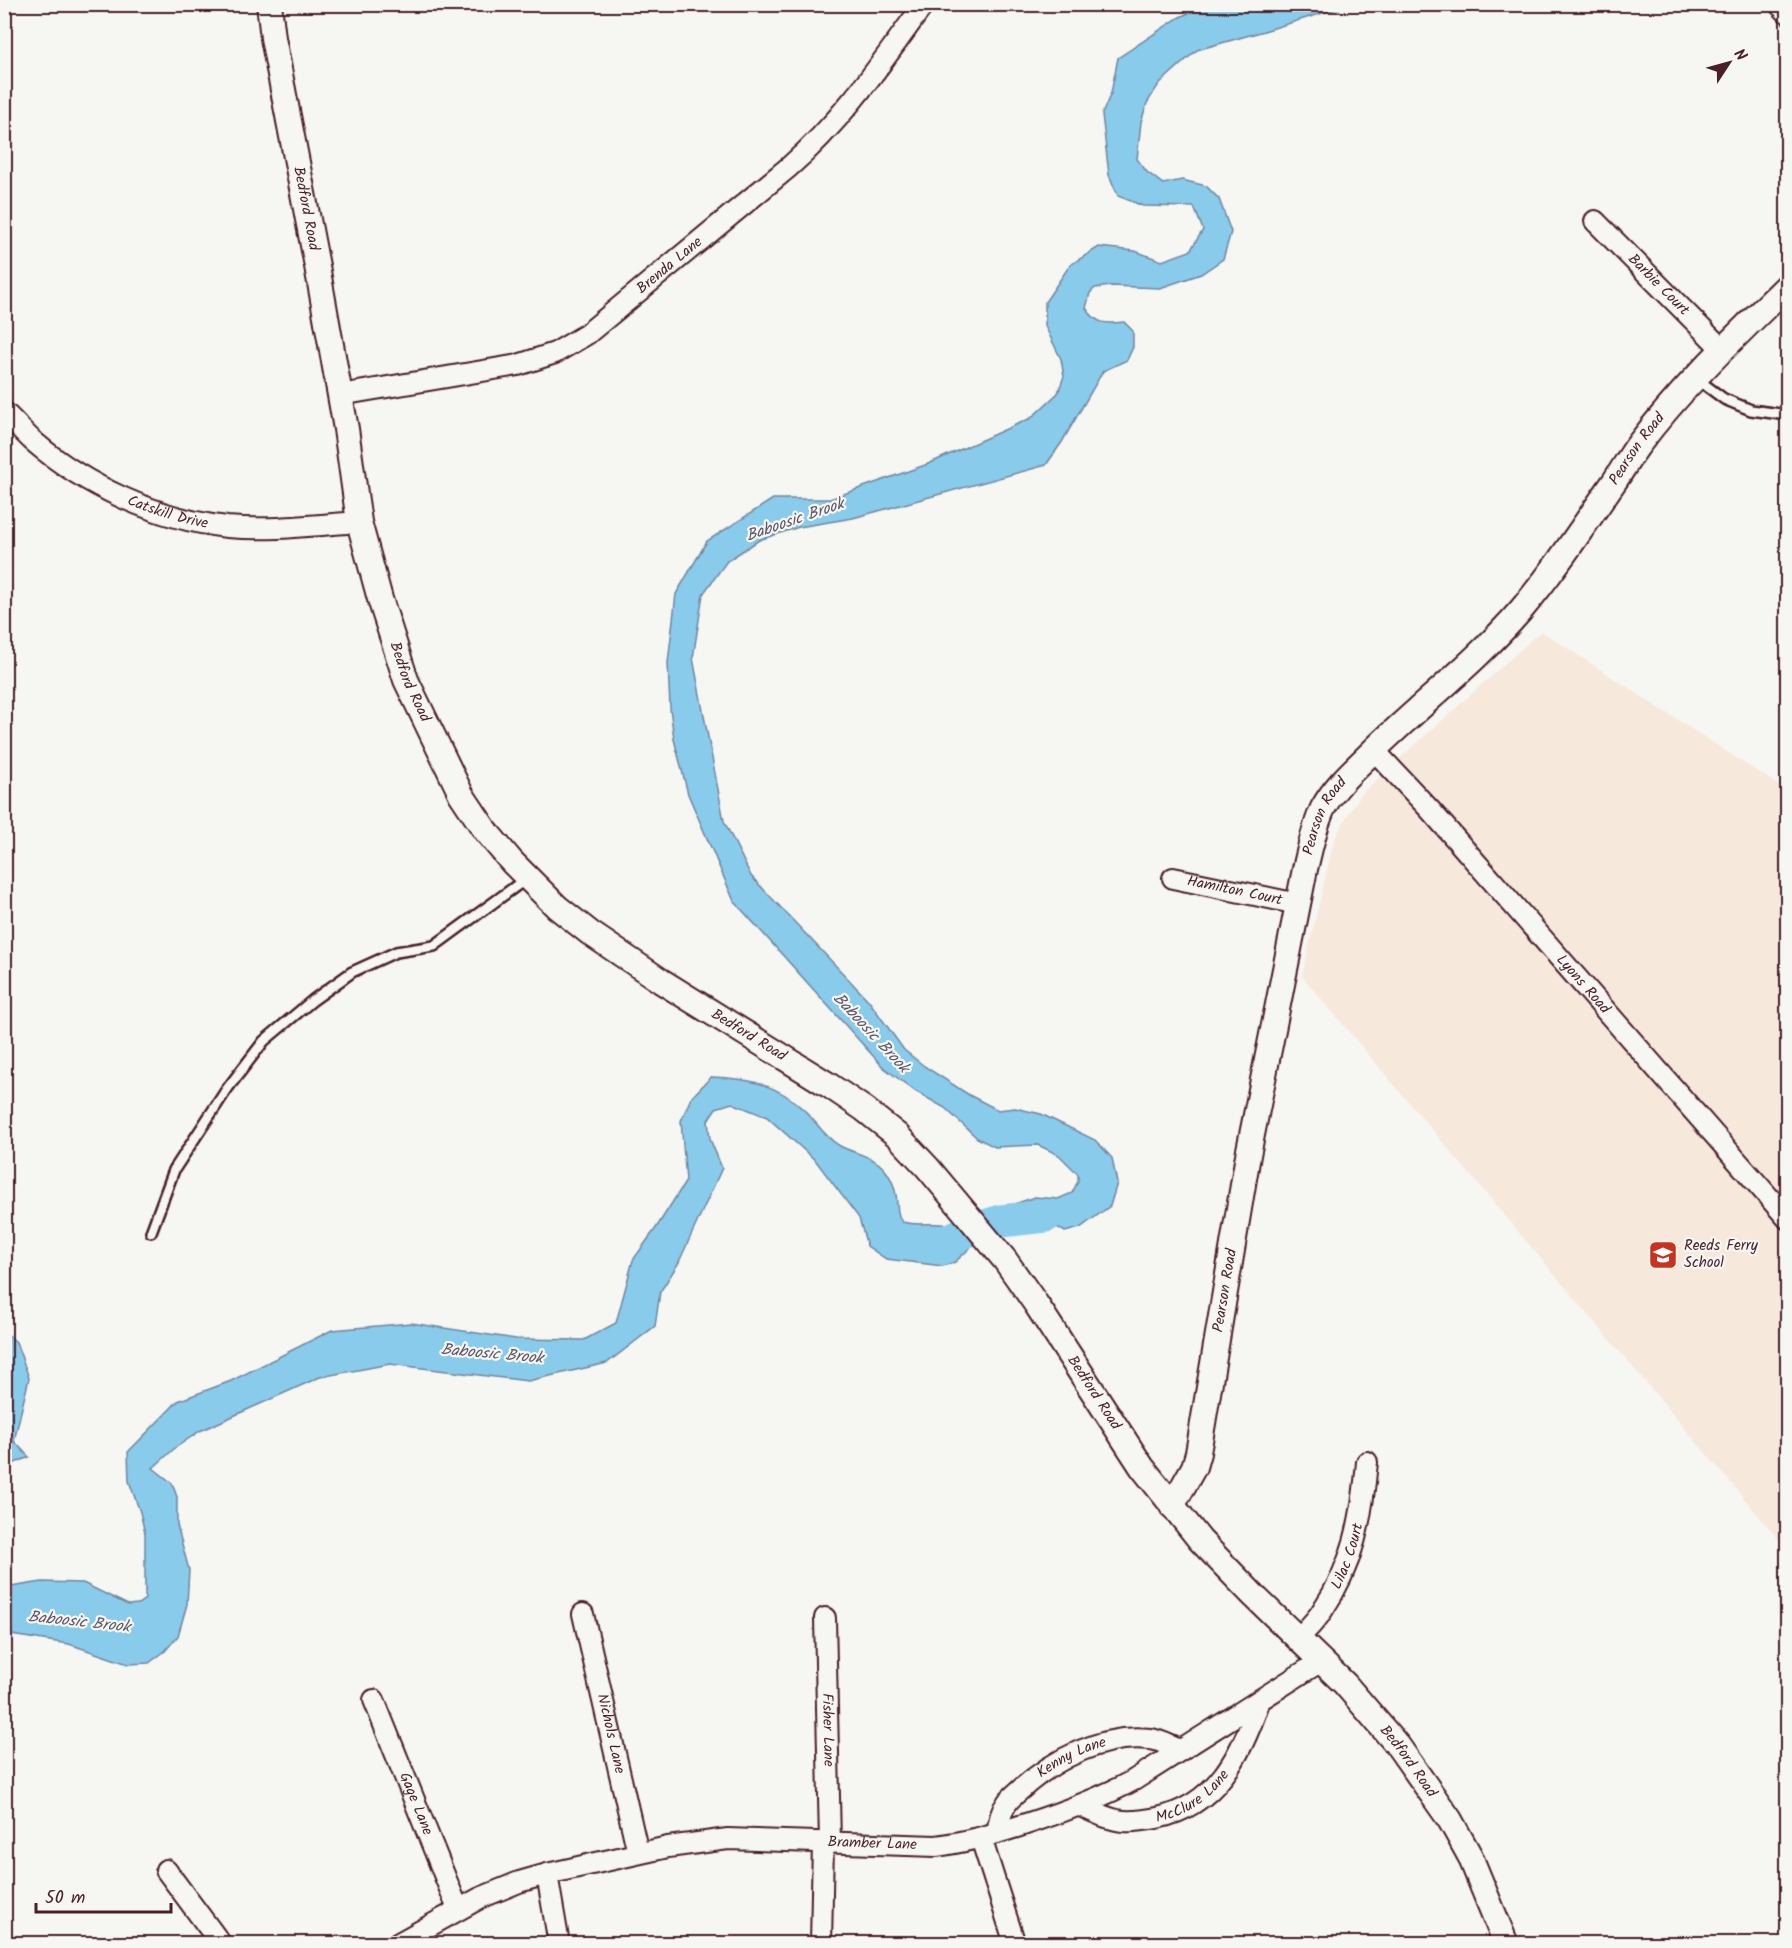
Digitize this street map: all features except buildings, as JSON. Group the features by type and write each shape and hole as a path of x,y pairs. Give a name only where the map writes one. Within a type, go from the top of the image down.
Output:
{"street":[{"name":"Bedford Road","path":"269,4 273,38 340,394 359,522 383,609 411,690 461,794 485,830 512,862 557,907 661,981 830,1086 898,1136 956,1200 1005,1260 1142,1467 1172,1506 1200,1540 1345,1684 1398,1746 1450,1820 1470,1856 1506,1944"},
{"name":"Brenda Lane","path":"340,394 518,365 555,353 586,334 789,167 816,142 857,96 924,4"},
{"path":"1779,4 1788,13"},
{"name":"Barbie Court","path":"1595,220 1722,350"},
{"name":"Pearson Road","path":"1172,1506 1194,1467 1198,1453 1248,1155 1298,904 1312,841 1323,808 1349,774 1480,655 1503,631 1550,572 1637,446 1664,412 1695,377 1788,285"},
{"name":"Catskill Drive","path":"4,412 33,441 76,472 103,488 187,521 229,527 266,528 359,522"},
{"name":"Lyons Road","path":"1374,750 1432,812 1788,1220"},
{"name":"Hamilton Court","path":"1173,878 1298,904"},
{"name":"Lilac Court","path":"1298,1639 1321,1613 1337,1587 1355,1545 1363,1507 1367,1462"},
{"name":"Nichols Lane","path":"583,1614 638,1853"},
{"name":"Fisher Lane","path":"820,1944 826,1842 825,1618"},
{"name":"Bramber Lane","path":"397,1944 480,1898 547,1874 638,1853 728,1839 936,1846 989,1836 1080,1806 1108,1794 1259,1702 1321,1661"},
{"name":"Gage Lane","path":"374,1700 458,1910"},
{"name":"McClure Lane","path":"1080,1806 1125,1822 1165,1816 1188,1807 1206,1795 1226,1772 1249,1732 1259,1702"},
{"name":"Kenny Lane","path":"989,1836 1007,1802 1032,1779 1068,1757 1106,1743 1128,1739 1150,1739 1180,1750"},
{"path":"989,1836 1015,1944"},
{"path":"166,1870 220,1944"},
{"path":"547,1874 559,1944"}],"lane":[{"path":"1695,377 1724,399 1751,410 1788,415"},
{"path":"151,1232 174,1170 227,1089 264,1041 313,1000 352,972 396,952 434,946 527,878"}],"shaded area":[{"name":"Reeds Ferry School","path":"1541,631 1787,791 1787,1535 1780,1541 1302,976 1334,840 1363,792"}],"water":[{"path":"1205,5 1349,5 1197,50 1159,84 1147,103 1141,122 1137,159 1147,172 1163,184 1182,180 1206,186 1219,199 1231,232 1223,259 1201,274 1160,288 1111,286 1095,288 1090,293 1086,308 1090,314 1102,322 1124,322 1133,331 1133,347 1127,360 1103,371 1046,465 853,518 799,527 759,540 727,561 703,594 693,658 724,821 751,876 869,1001 904,1050 924,1066 969,1095 998,1110 1015,1108 1041,1114 1095,1140 1112,1158 1117,1183 1110,1206 1080,1228 1065,1232 1052,1224 1018,1231 1001,1221 1000,1209 1035,1197 1058,1199 1072,1193 1078,1181 1078,1174 1059,1155 1038,1145 995,1147 977,1138 945,1108 915,1091 883,1067 734,901 688,794 674,739 668,663 676,594 707,541 773,499 830,499 928,464 1031,418 1058,393 1064,376 1061,359 1045,326 1045,302 1070,265 1099,247 1135,251 1162,261 1190,251 1203,230 1194,207 1143,206 1118,196 1109,175 1102,114 1111,93 1118,58 1178,18"},
{"path":"711,1077 749,1081 784,1094 804,1110 835,1143 878,1163 883,1168 894,1187 898,1213 902,1222 941,1224 956,1228 965,1232 970,1248 955,1262 943,1266 886,1259 867,1246 859,1218 816,1161 767,1117 732,1103 716,1108 708,1120 710,1139 722,1168 678,1264 660,1292 655,1326 607,1363 528,1381 390,1364 320,1377 200,1431 175,1448 153,1468 172,1483 177,1497 177,1525 189,1570 187,1604 178,1636 165,1651 149,1663 128,1664 69,1644 5,1634 5,1588 42,1582 83,1583 128,1605 138,1604 145,1599 145,1533 129,1481 128,1452 178,1401 231,1381 332,1330 411,1323 516,1339 584,1340 616,1323 633,1260 686,1181 681,1121 691,1098"},
{"path":"4,1331 16,1342 29,1378 14,1441 29,1457 13,1464 5,1460"}],"waterway":[{"name":"Baboosic Brook","path":"922,1243 944,1243 965,1232 1001,1221 1046,1216"}],"place":[{"name":"Reeds Ferry School","path":"1663,1255"}]}
